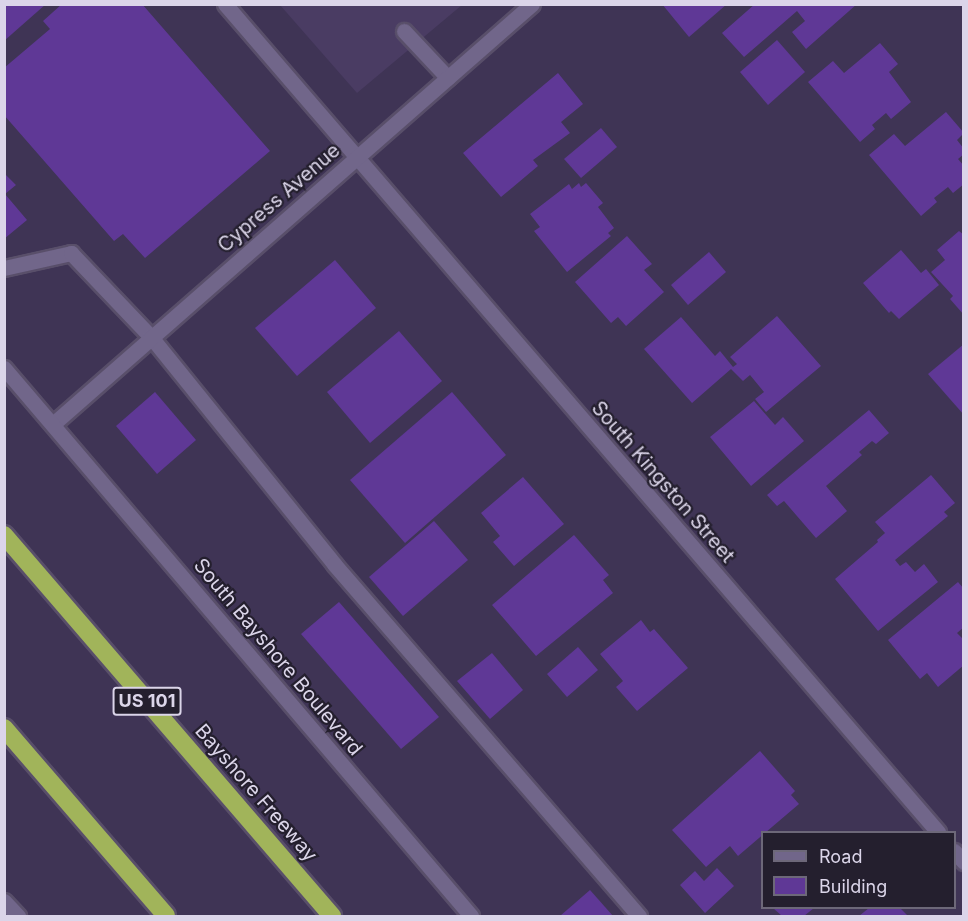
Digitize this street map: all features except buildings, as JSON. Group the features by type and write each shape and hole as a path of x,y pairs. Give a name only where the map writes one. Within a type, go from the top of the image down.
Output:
{"highway":[{"name":"Bayshore Freeway","path":"4,535 332,916"},
{"path":"4,728 166,916"},
{"path":"290,867 345,916"}],"street":[{"name":"South Kingston Street","path":"225,4 937,831"},
{"name":"Cypress Avenue","path":"53,423 532,4"},
{"path":"404,31 448,78"},
{"path":"4,268 71,253 151,337 334,564 639,916"},
{"name":"South Bayshore Boulevard","path":"4,368 471,916"},
{"path":"4,901 18,916"}],"shaded area":[{"path":"280,5 462,5 357,93"}]}
